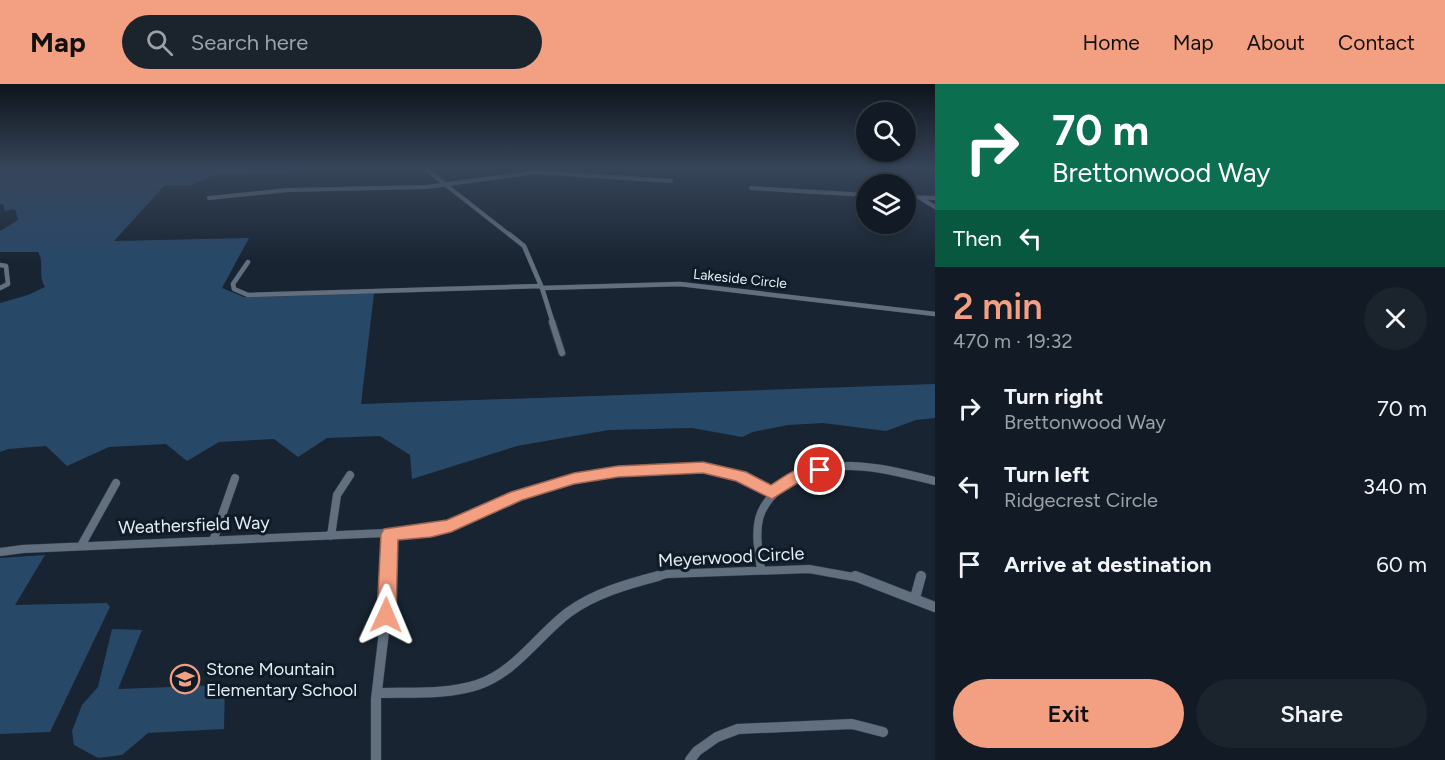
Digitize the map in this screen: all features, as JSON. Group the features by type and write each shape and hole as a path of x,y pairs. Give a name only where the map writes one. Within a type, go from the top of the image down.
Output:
{"street":[{"path":"463,199 524,246 541,287 562,353"},
{"path":"921,199 935,207"},
{"name":"Lakeside Circle","path":"248,262 233,284 234,289 248,295 680,284 935,314"},
{"path":"0,265 6,266 9,281 5,287 0,288"},
{"path":"761,570 757,542 759,519 772,493 799,474 841,465 883,469 935,481"},
{"name":"Weathersfield Way","path":"0,552 81,546 431,531 451,526 517,496 574,478 618,472 703,468 740,476 772,493"},
{"path":"331,536 339,490 343,480 350,475"},
{"path":"213,541 235,478"},
{"path":"81,546 116,483"},
{"path":"376,760 377,693 386,615 390,534"},
{"name":"Meyerwood Circle","path":"377,693 440,691 478,685 507,668 570,611 622,585 667,574 809,569 851,575 915,598 935,608"},
{"path":"915,598 921,576"},
{"path":"690,760 717,737 738,729 852,724 883,732"}],"shaded area":[{"path":"0,199 153,199 114,241 249,238 222,288 244,297 374,293 361,404 935,384 935,418 916,420 886,431 823,423 788,425 753,432 742,437 692,428 609,430 517,446 412,479 410,455 380,436 327,438 298,457 274,439 219,442 187,461 166,444 109,447 67,466 46,446 8,449 0,452 0,303 28,295 45,287 38,252 0,252 0,231 18,220 15,209 5,211 3,204 0,204"},
{"path":"45,555 15,605 107,603 110,607 50,732 0,734 0,558"},
{"path":"112,629 142,630 118,689 225,685 224,729 148,733 122,755 98,758 74,745 72,731 82,705 98,687"}],"place":[{"name":"Stone Mountain Elementary School","path":"185,679"}],"route":[{"path":"386,615 390,534 431,531 451,526 504,501 574,478 665,468 703,468 740,476 772,493 799,474 820,470"}]}
